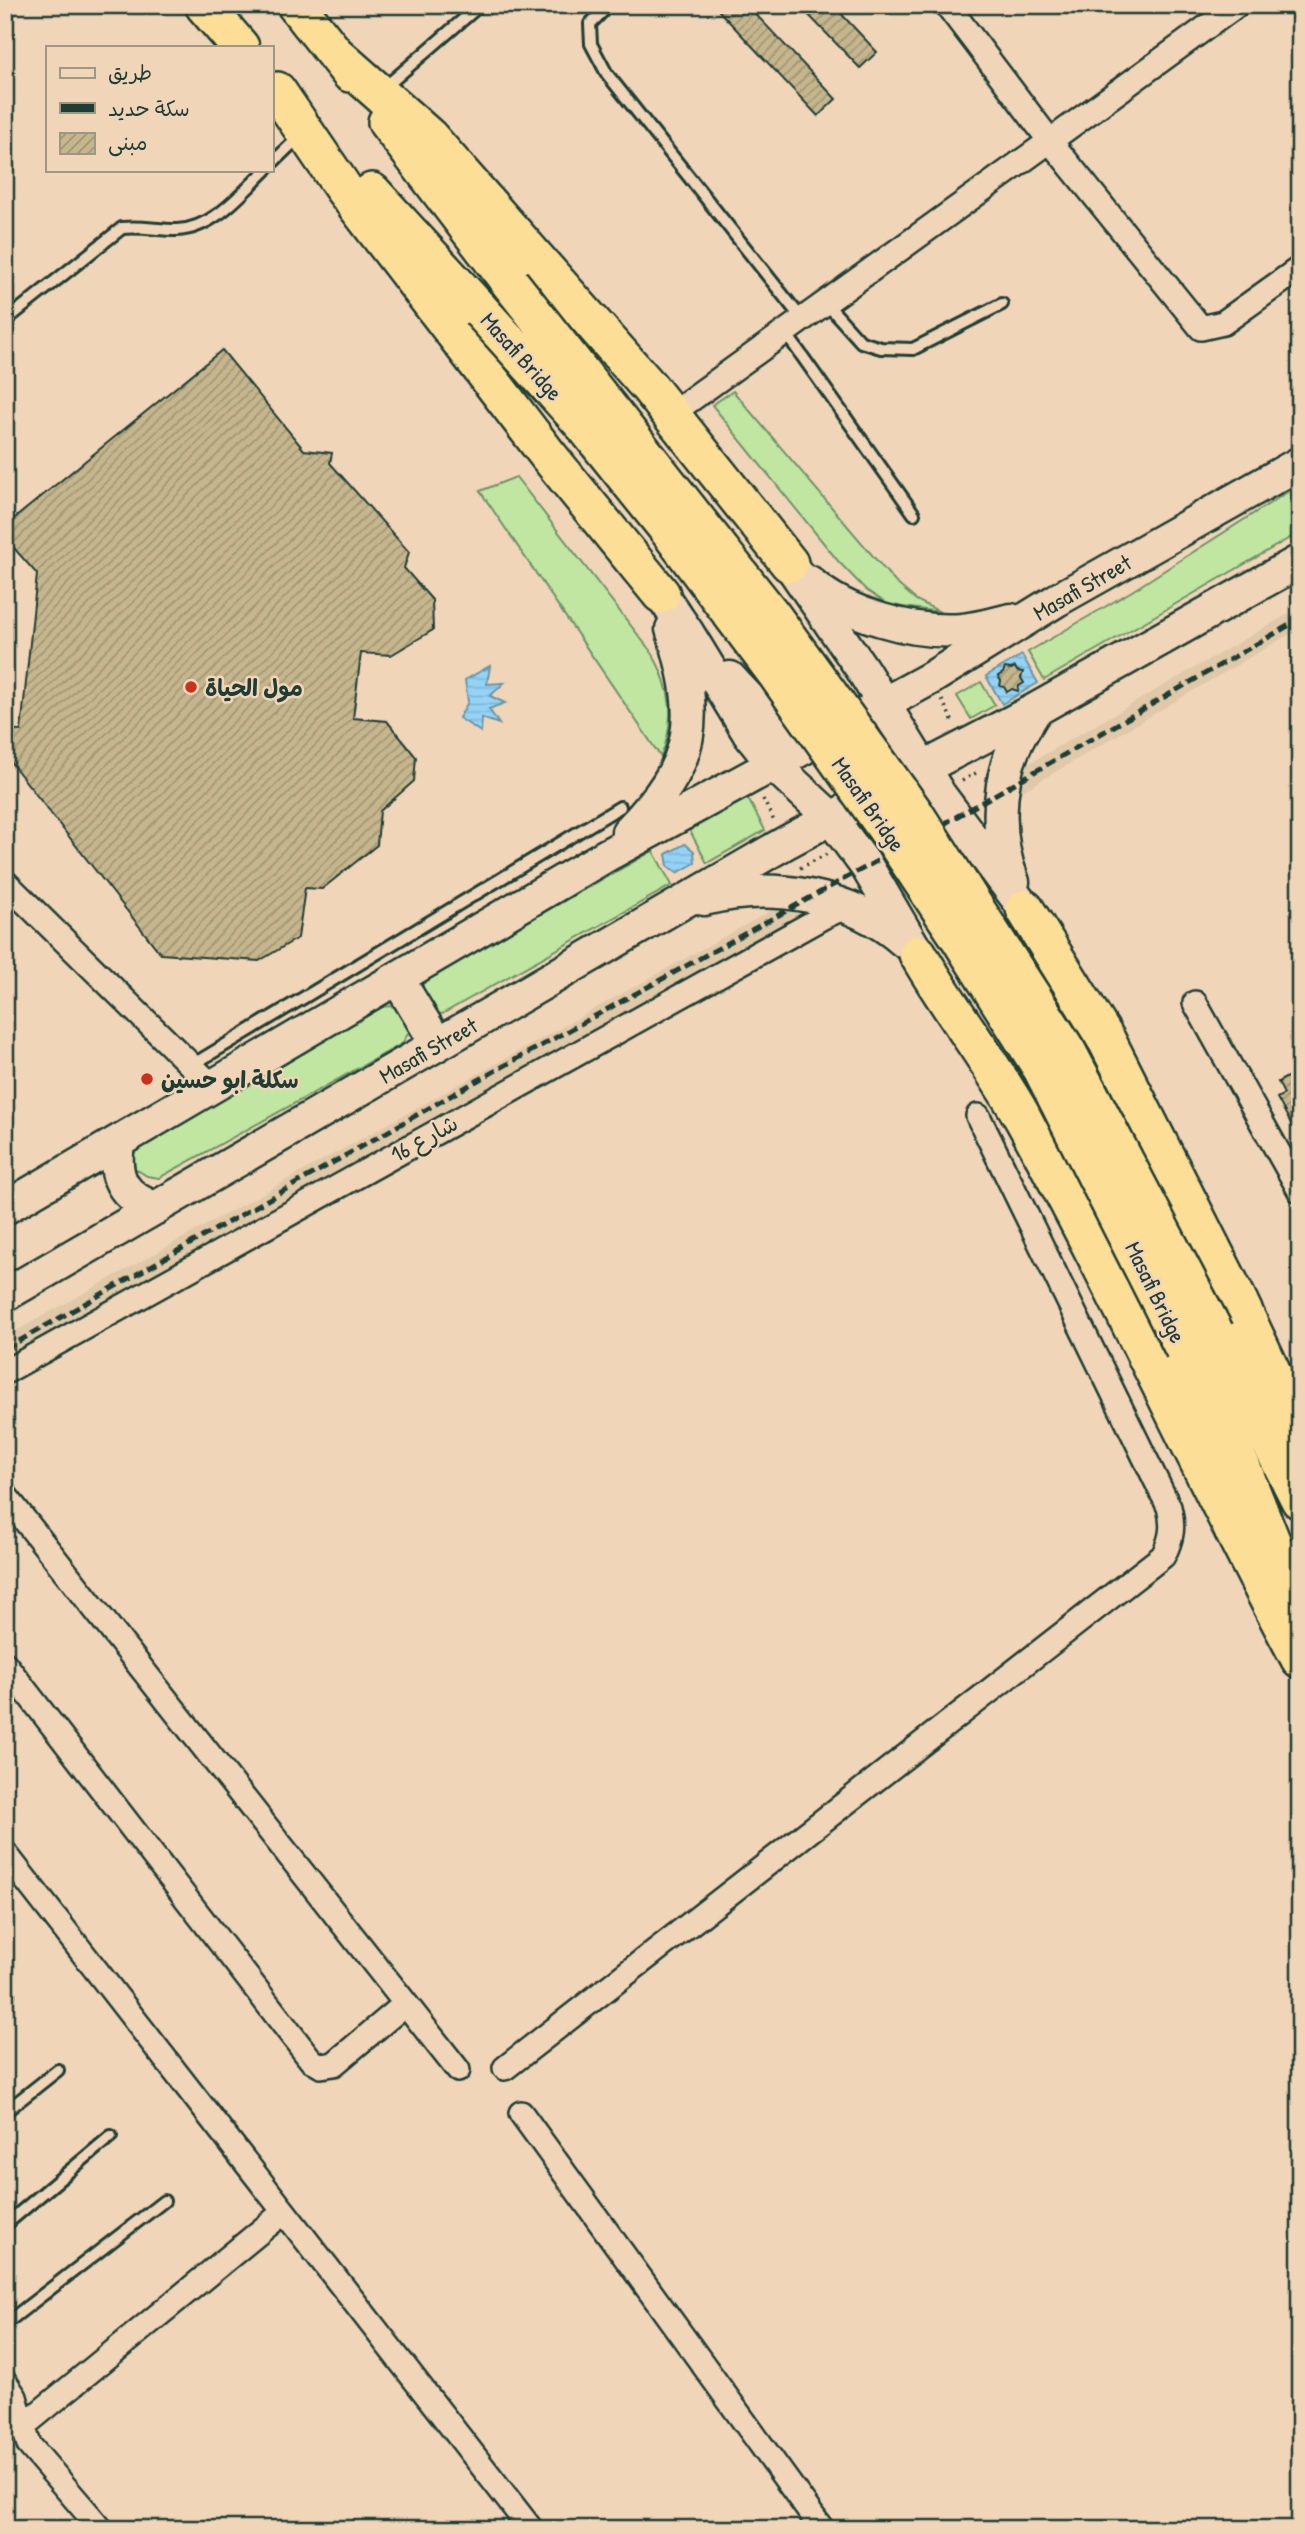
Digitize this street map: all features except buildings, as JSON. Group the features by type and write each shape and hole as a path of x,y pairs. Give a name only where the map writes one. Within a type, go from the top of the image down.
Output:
{"highway":[{"path":"204,5 239,46"},
{"path":"296,5 334,53 392,81 429,137 671,414 789,563"},
{"name":"Masafi Bridge","path":"334,53 511,284 773,617 913,811 1068,1053 1173,1249 1241,1466 1282,1568 1300,1622"},
{"path":"274,88 343,188 547,454 661,594"},
{"name":"Masafi Bridge","path":"274,88 584,425 666,527 786,686 959,937 1042,1069 1200,1341 1300,1500"},
{"path":"1016,898 1107,1041 1236,1296 1300,1433"},
{"path":"912,944 1022,1118 1123,1306 1300,1659"}],"main road":[{"name":"Masafi Street","path":"874,709 1057,600 1300,463"},
{"path":"919,776 964,746 1035,710 1300,561"},
{"path":"789,563 813,596 874,709 919,776 1016,898"},
{"path":"789,563 821,592 863,614 916,628 962,630 1011,620 1057,600"},
{"path":"5,1208 118,1143 202,1076 397,978 607,855 809,745 752,703 698,643 661,594"},
{"path":"607,855 656,804 678,770 687,737 690,705 682,661 661,594"},
{"path":"810,640 813,629 813,596"},
{"path":"698,643 740,676 761,679"},
{"path":"698,643 750,735 773,764 841,812 867,867 912,944"},
{"path":"1016,898 1006,863 1000,823 1002,791 1015,745 1035,710"},
{"name":"Masafi Street","path":"5,1295 841,812"},
{"path":"973,871 980,872 1016,898"},
{"path":"679,906 726,893 776,891 824,899 870,916 912,944"},
{"path":"912,944 908,912 914,898"},
{"path":"397,978 437,1044"},
{"path":"118,1143 115,1160 122,1185 142,1203 156,1208"},
{"path":"78,1166 92,1172 110,1192 114,1205 110,1235"}],"street":[{"path":"947,5 1050,141 1201,328 1223,323 1300,268"},
{"path":"671,414 1237,5"},
{"path":"5,882 202,1076"},
{"name":"شارع 16","path":"5,1372 845,907"},
{"path":"1195,1003 1300,1191"},
{"path":"505,2068 1163,1556 1173,1531 1169,1507 978,1116"},
{"path":"5,1494 404,2005 458,2070"},
{"path":"5,1664 311,2060 321,2066 334,2064 404,2005"},
{"path":"5,1853 531,2529"},
{"path":"521,2113 822,2529"},
{"path":"14,2434 284,2212"},
{"path":"5,2382 15,2397 14,2434"},
{"path":"14,2434 29,2445 101,2529"}],"lane":[{"path":"392,81 480,5"},
{"path":"609,5 590,24 591,44 607,74 793,326 914,514"},
{"path":"273,162 305,132"},
{"path":"5,321 122,228 143,226 176,230 195,227 225,209 264,172"},
{"path":"825,302 861,342 881,348 913,349 1002,304"},
{"path":"202,1076 620,807"},
{"path":"5,2112 58,2070"},
{"path":"5,2225 111,2136"},
{"path":"5,2324 164,2201"}],"path":[{"path":"919,776 976,773 931,677"}],"shaded area":[{"path":"1300,607 1300,628 1006,801 1014,772"},
{"path":"790,900 816,910 5,1358 5,1337"}],"green space":[{"path":"733,391 895,582 916,600 940,612 889,605 866,590 838,561 712,405"},
{"path":"516,477 652,653 659,666 670,704 669,729 661,757 480,491"},
{"path":"1300,484 1300,532 1044,680 1028,652 1132,591"},
{"path":"981,682 995,705 971,719 957,696"},
{"path":"747,797 765,830 707,863 689,829"},
{"path":"653,851 672,885 442,1014 437,1013 423,988 423,980"},
{"path":"391,1006 398,1009 409,1032 402,1044 159,1178 147,1176 131,1166 129,1153 382,1007"}],"water":[{"path":"1022,655 1038,683 1002,704 986,676"},
{"path":"490,666 487,684 504,683 490,696 505,703 489,709 499,724 482,718 481,732 459,718 468,702 465,680"},
{"path":"685,844 694,851 695,863 677,873 668,866 666,854"}],"railway":[{"path":"942,825 1300,619"},
{"path":"5,1349 473,1083 886,856"}],"place":[{"name":"مول الحياة","path":"191,687"},
{"name":"سكلة ابو حسين","path":"147,1079"}]}
